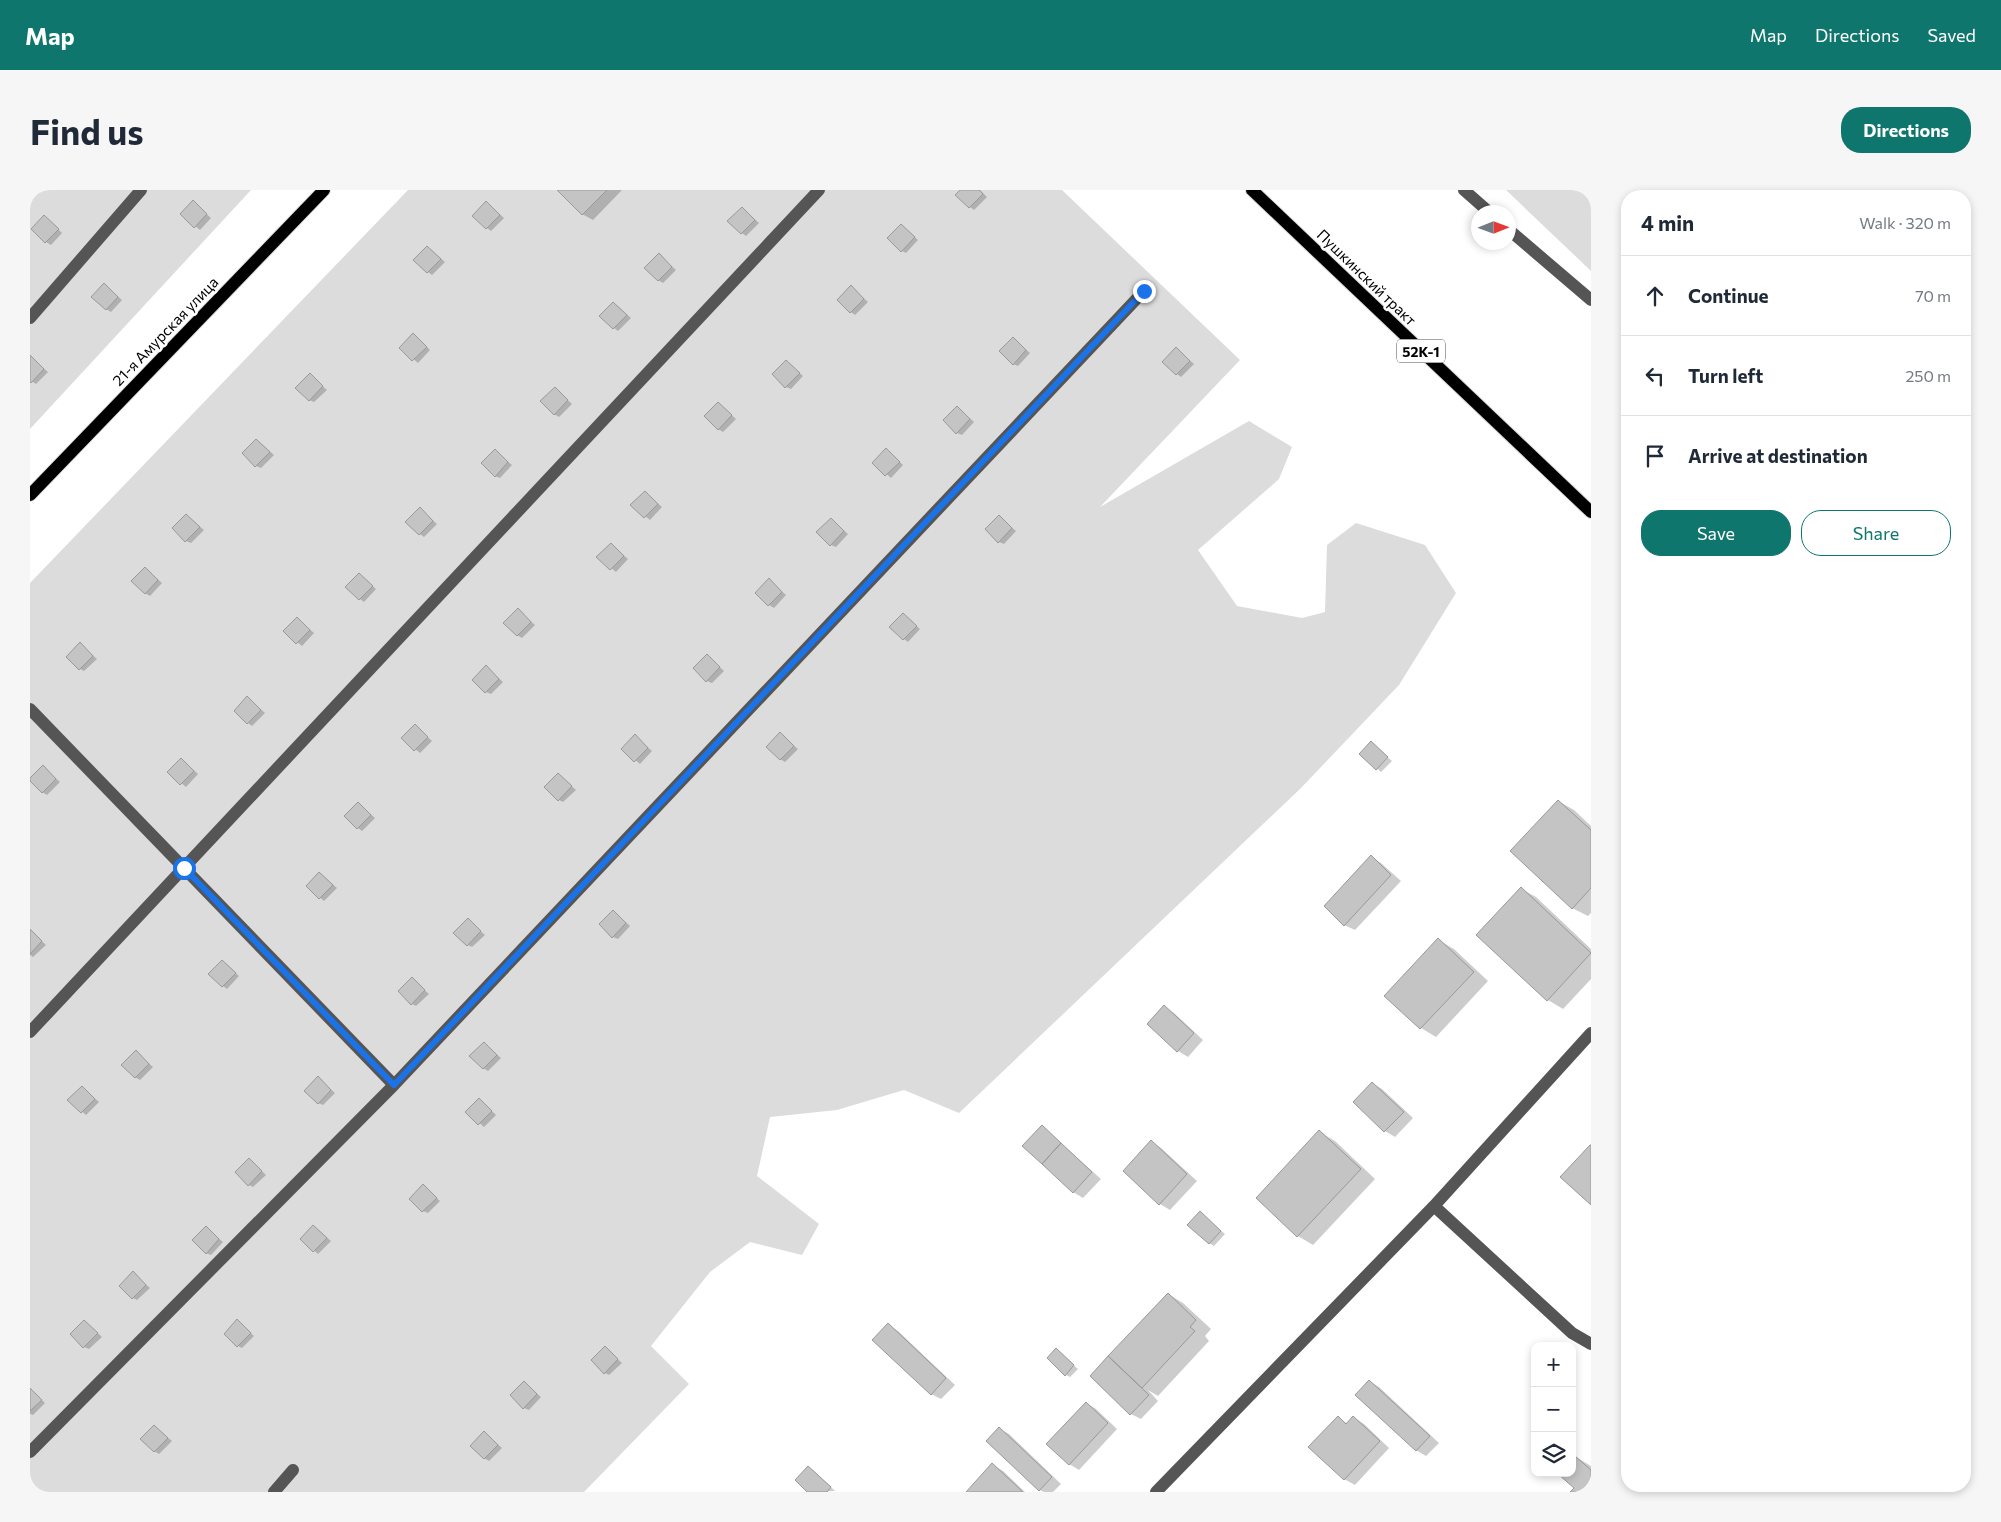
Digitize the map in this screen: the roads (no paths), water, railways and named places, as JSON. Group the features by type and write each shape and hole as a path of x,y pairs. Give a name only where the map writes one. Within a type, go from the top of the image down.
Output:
{"main road":[{"name":"21-я Амурская улица","path":"30,495 324,190"},
{"name":"Пушкинский тракт","path":"1252,190 1591,512"}],"lane":[{"path":"30,318 141,190"},
{"path":"30,1032 819,190"},
{"path":"1469,192 1482,205"},
{"path":"1516,236 1591,300"},
{"path":"30,1452 394,1085 1144,291"},
{"path":"30,709 394,1085"},
{"path":"1156,1492 1434,1206 1591,1033"},
{"path":"1434,1206 1572,1333 1591,1344"},
{"path":"274,1492 293,1470"}]}
